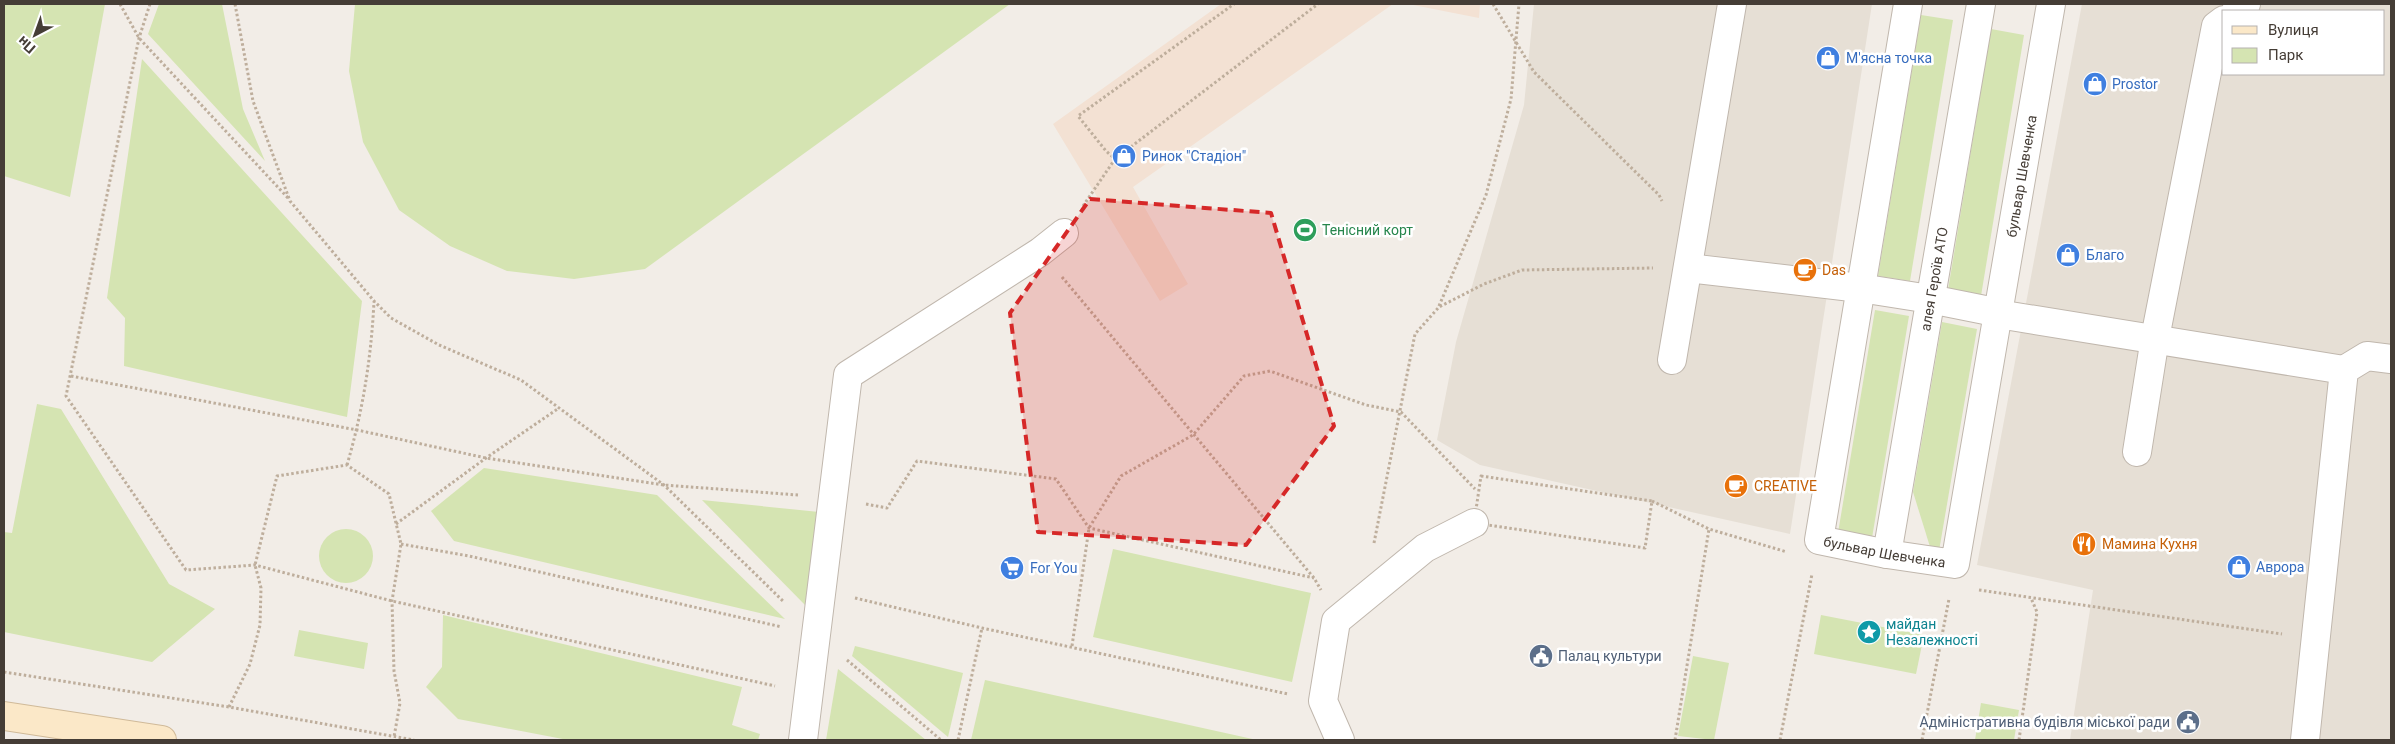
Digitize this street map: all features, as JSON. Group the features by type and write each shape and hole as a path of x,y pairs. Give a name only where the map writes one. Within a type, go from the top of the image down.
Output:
{"street":[{"path":"1672,360 1732,4"},
{"name":"бульвар Шевченка","path":"1908,4 1819,540 1886,554 1955,564 2051,4"},
{"name":"алея Героїв АТО","path":"1886,554 1980,4"},
{"path":"2137,452 2156,338 2216,26 2222,22"},
{"path":"803,740 848,375 1040,252 1064,233"},
{"path":"1688,268 1860,288 1930,299 1998,314 2156,338 2344,370 2368,356 2391,359"},
{"path":"2305,740 2344,370"},
{"path":"1340,740 1323,702 1336,620 1424,548 1474,523"},
{"path":"4,716 162,740"}],"path":[{"path":"120,4 139,38 290,201 374,301 391,318 439,345 521,380 664,485 817,635 941,740"},
{"path":"150,4 139,38 66,396 186,570 255,565 392,601 810,694"},
{"path":"235,4 253,101 290,201"},
{"path":"1115,159 1106,151 1078,116 1234,4"},
{"path":"1064,233 1115,159 1318,4"},
{"path":"1493,4 1534,72 1659,195 1663,204"},
{"path":"1362,600 1401,412 1415,334 1439,307 1486,195 1511,99 1515,40 1520,4"},
{"path":"1040,252 1314,578 1336,620"},
{"path":"1439,307 1484,284 1522,270 1688,268"},
{"path":"347,465 357,430 372,352 374,301"},
{"path":"1072,646 1089,528 1121,476 1193,435 1244,376 1270,371 1366,405 1401,412 1478,493"},
{"path":"71,376 357,430 486,458 664,485 834,497 887,508 917,460 1056,479 1089,528 1314,578"},
{"path":"396,524 486,458 559,408"},
{"path":"229,707 250,664 260,625 261,588 255,565 277,476 347,465 389,494 401,544 392,601 394,672 400,703 394,737"},
{"path":"1481,476 1652,501 1645,548 1474,523 1478,493 1481,476"},
{"path":"1675,740 1708,529"},
{"path":"1780,740 1819,540"},
{"path":"401,544 469,556 817,635"},
{"path":"1922,740 1955,564"},
{"path":"823,590 982,628 1323,702"},
{"path":"2018,740 2037,612 2031,597"},
{"path":"958,740 982,628"},
{"path":"4,672 229,707 414,740"}],"highlighted area":[{"path":"1090,199 1271,213 1334,426 1246,545 1038,532 1010,313"}],"shaded area":[{"name":"Ринок \"Стадіон\"","path":"1221,4 1393,4 1133,187 1188,284 1160,301 1053,124"},
{"path":"1408,4 1480,4 1479,18"},
{"path":"1534,4 1872,4 1790,534 1480,465 1437,440 1456,342 1524,105"},
{"path":"2082,4 2391,4 2391,740 2070,740 2093,590 1977,565"}],"green space":[{"path":"4,4 105,4 70,197 4,176"},
{"path":"159,4 222,4 243,109 265,161 148,34"},
{"path":"355,4 1010,4 645,269 574,279 507,271 450,246 399,210 363,142 349,71"},
{"path":"1921,15 1953,20 1910,281 1878,276"},
{"path":"1991,29 2024,35 1981,296 1948,290"},
{"path":"142,59 362,301 347,417 124,366 125,318 107,298"},
{"path":"1875,310 1909,316 1872,538 1838,533"},
{"path":"1942,322 1977,329 1939,551 1931,550 1913,492"},
{"path":"37,404 61,409 169,584 215,609 152,662 4,632 4,532 12,533"},
{"path":"484,468 657,495 785,619 454,541 431,511"},
{"path":"702,500 819,512 806,606"},
{"path":"341,529 351,529 361,533 369,541 373,556 369,571 361,579 351,583 341,583 331,579 323,571 319,561 319,551 323,541 331,533"},
{"path":"1113,549 1311,593 1292,682 1093,637"},
{"path":"443,615 742,687 732,725 760,734 758,740 568,740 458,719 426,687 442,667"},
{"path":"1821,615 1924,635 1916,674 1814,654"},
{"path":"299,630 368,643 364,669 294,656"},
{"path":"855,646 963,673 948,737 852,656"},
{"path":"1693,656 1729,663 1714,740 1678,736"},
{"path":"838,669 926,740 826,740"},
{"path":"985,680 1257,740 971,740"},
{"path":"1981,703 2019,710 2014,740 1975,740"}],"place":[{"name":"М'ясна точка","path":"1828,58"},
{"name":"Prostor","path":"2095,84"},
{"name":"Ринок \"Стадіон\"","path":"1124,156"},
{"name":"Тенісний корт","path":"1305,230"},
{"name":"Благо","path":"2068,255"},
{"name":"Das","path":"1805,270"},
{"name":"CREATIVE","path":"1736,486"},
{"name":"Мамина Кухня","path":"2084,544"},
{"name":"Аврора","path":"2239,567"},
{"name":"For You","path":"1012,568"},
{"name":"майдан Незалежності","path":"1869,632"},
{"name":"Палац культури","path":"1541,656"},
{"name":"Адміністративна будівля міської ради","path":"2188,722"}]}
